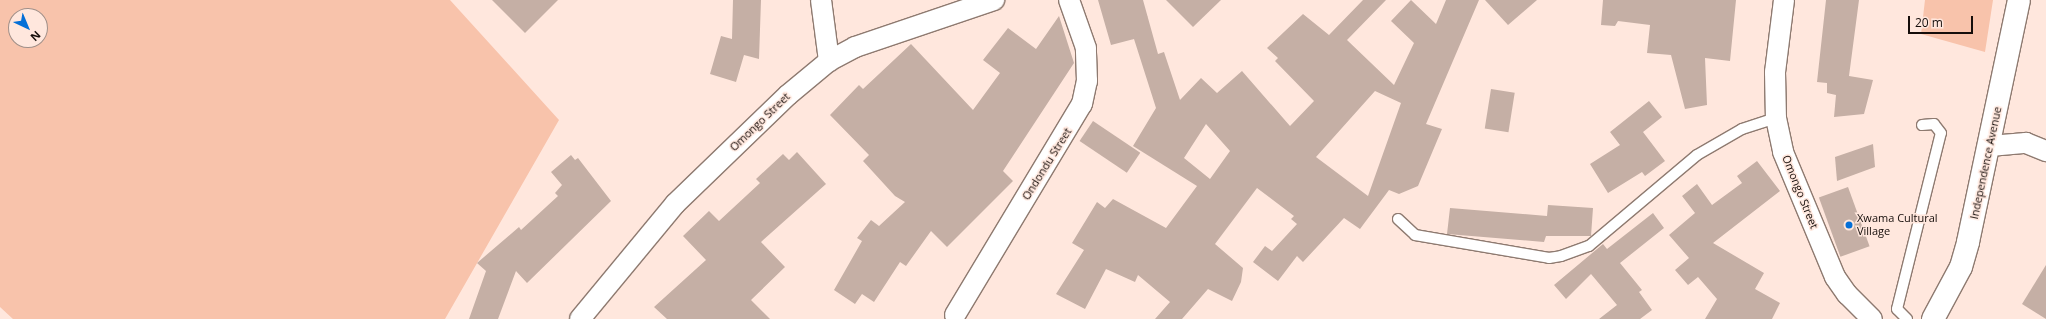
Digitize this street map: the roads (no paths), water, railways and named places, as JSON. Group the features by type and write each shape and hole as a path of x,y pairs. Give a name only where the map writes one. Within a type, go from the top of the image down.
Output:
{"main road":[{"name":"Independence Avenue","path":"1933,319 1961,267 1990,146 2019,0"}],"street":[{"path":"821,0 829,61"},
{"name":"Omongo Street","path":"580,319 675,204 788,94 829,61 855,47 994,0"},
{"name":"Ondondu Street","path":"955,315 1082,104 1087,81 1086,48 1069,0"},
{"name":"Omongo Street","path":"1784,0 1775,72 1776,118 1790,170 1835,277 1847,294 1872,319"},
{"path":"1990,146 2026,143 2046,150"}],"lane":[{"path":"1398,219 1415,235 1549,258 1561,256 1589,246 1697,155 1742,129 1776,118"},
{"path":"1907,319 1897,310 1941,133 1934,124 1922,125"}],"place":[{"name":"Xwama Cultural Village","path":"1849,225"}]}
